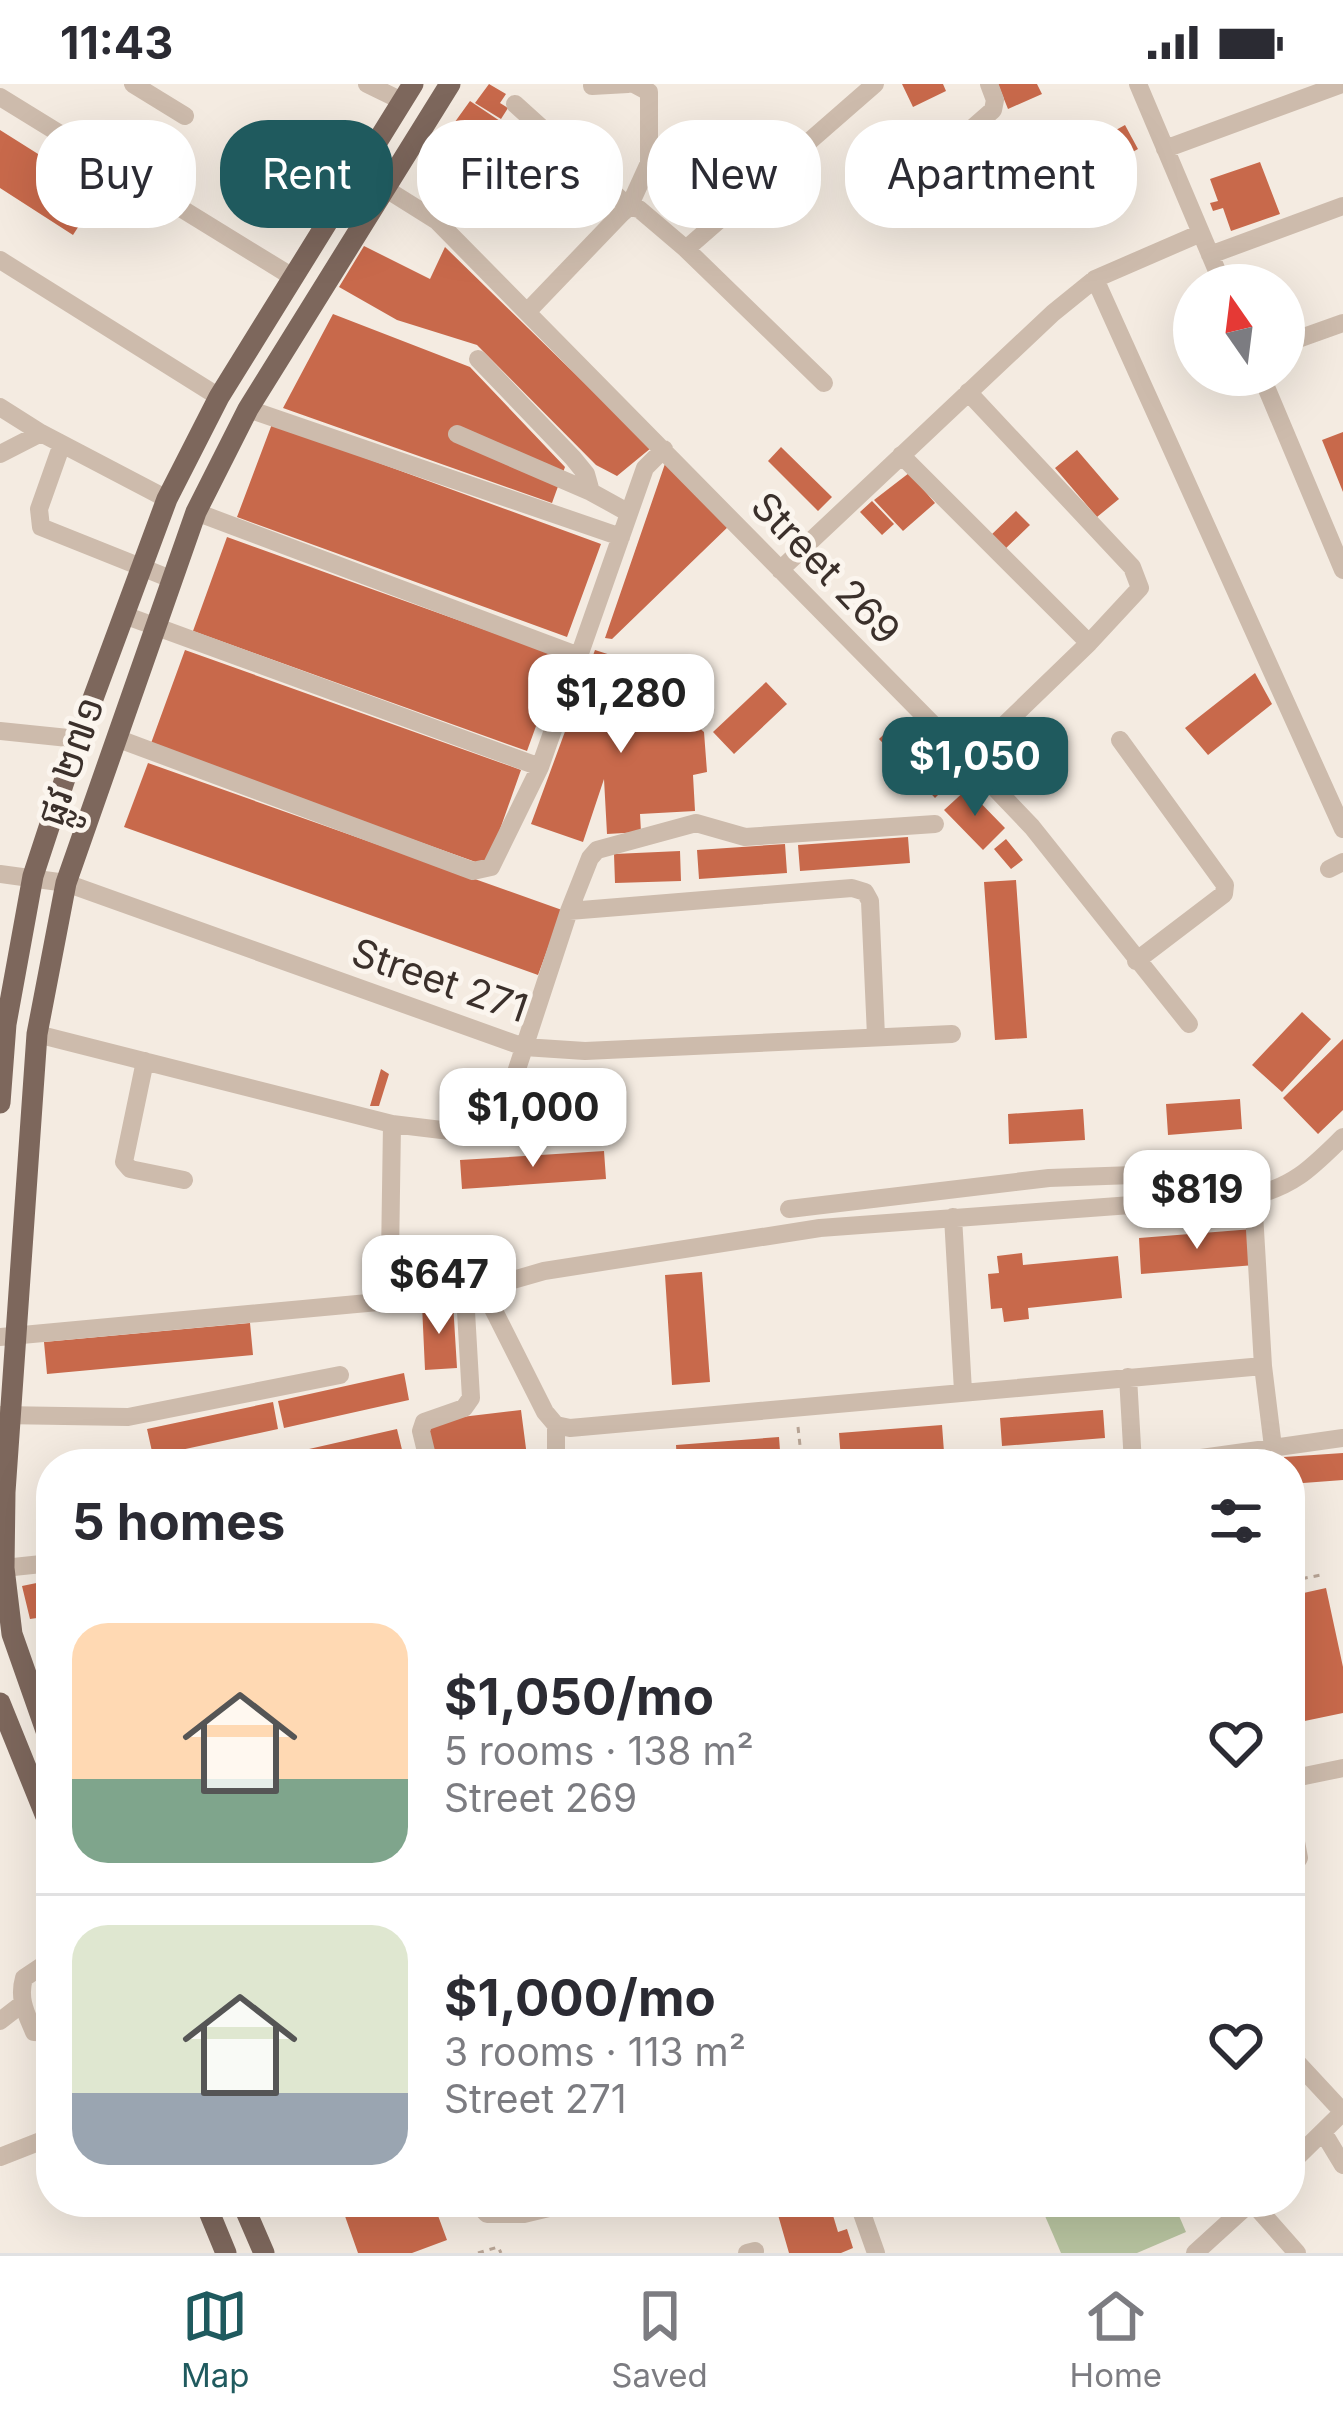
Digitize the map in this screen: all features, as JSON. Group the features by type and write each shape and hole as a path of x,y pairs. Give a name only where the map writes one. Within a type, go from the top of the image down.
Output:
{"main road":[{"name":"ផ្លូវ ២៧១","path":"393,177 450,84"},
{"name":"ផ្លូវ ២៧១","path":"0,1103 6,1024 33,877 78,739 167,499 219,397 407,93"},
{"name":"ផ្លូវ ២៧១","path":"36,1702 12,1634 4,1568 4,1416 37,1034 65,883 196,512 248,409 361,228"},
{"path":"0,1706 36,1793"},
{"path":"211,2217 226,2253"},
{"path":"253,2217 264,2253"}],"street":[{"path":"133,84 185,116"},
{"path":"367,84 407,93"},
{"path":"527,312 629,207 649,163 649,92 631,84 592,86"},
{"path":"686,249 874,84"},
{"path":"982,120 993,110 989,84"},
{"path":"1138,84 1213,264"},
{"path":"1165,149 1342,84"},
{"path":"0,97 291,276"},
{"path":"515,104 629,207 639,208 686,249 824,383"},
{"name":"Street 269","path":"393,193 436,221 968,760 1032,827 1189,1024"},
{"path":"1210,256 1343,206"},
{"path":"780,570 1095,279 1201,233"},
{"path":"0,260 219,397"},
{"path":"1095,279 1343,829"},
{"path":"1305,337 1343,323"},
{"path":"478,359 573,458 586,474 591,492"},
{"path":"968,392 1140,580 1132,601 968,760"},
{"path":"1271,396 1337,540 1343,570"},
{"path":"0,406 41,433 167,499"},
{"path":"248,409 621,537"},
{"path":"0,454 41,433"},
{"path":"458,434 629,513"},
{"path":"62,444 39,509 41,527 171,579"},
{"path":"116,738 473,871 491,867 540,767 645,468 664,449"},
{"path":"901,455 1089,643"},
{"path":"196,512 579,656"},
{"path":"124,615 540,767"},
{"path":"0,731 78,739"},
{"path":"1120,740 1226,885 1224,894 1136,961"},
{"path":"37,1034 392,1124 484,1135 494,1132 569,910 597,850 696,823 745,837 935,824"},
{"name":"Street 271","path":"0,874 65,883 524,1047 585,1051 952,1034"},
{"path":"569,910 852,888 865,892 870,901 876,1036"},
{"path":"145,1061 124,1162 130,1168 184,1180"},
{"path":"390,1257 392,1124"},
{"path":"8,1336 474,1291 544,1270 820,1228 1253,1196 1282,1189 1302,1176 1343,1137"},
{"path":"789,1210 1048,1178 1246,1171"},
{"path":"1048,1178 1053,1209"},
{"path":"1253,1196 1262,1366 1273,1447"},
{"path":"953,1216 963,1391"},
{"path":"474,1291 556,1426 556,1449"},
{"path":"425,1449 424,1423 464,1408 471,1398 474,1291"},
{"path":"556,1426 1262,1366"},
{"path":"4,1416 128,1418 340,1375"},
{"path":"1128,1377 1132,1449"},
{"path":"1259,1449 1343,1438"},
{"path":"4,1568 36,1565"},
{"path":"1305,1776 1343,1768"},
{"path":"36,1970 24,1978 22,2004 36,2032"},
{"path":"0,2021 22,2004"},
{"path":"1305,2071 1343,2112 1305,2149"},
{"path":"1323,2132 1343,2165"},
{"path":"0,2157 36,2143"},
{"path":"863,2217 876,2253"},
{"path":"1205,2250 1237,2217"},
{"path":"1265,2217 1297,2253"}],"path":[{"path":"796,1407 800,1449"},
{"path":"1305,1578 1321,1575"},
{"path":"478,2253 498,2247 501,2253"}],"green space":[{"path":"1045,2217 1180,2217 1186,2232 1137,2253 1061,2253"}],"building":[{"path":"489,84 506,94 500,103 508,108 501,119 475,103"},
{"path":"902,84 943,84 946,91 913,107"},
{"path":"998,84 1037,84 1042,94 1008,109"},
{"path":"470,101 498,120 456,120"},
{"path":"0,130 36,153 36,211 0,188"},
{"path":"1260,162 1280,214 1231,231 1223,208 1213,211 1210,203 1218,201 1210,179"},
{"path":"364,246 430,279 445,247 651,448 617,476 596,465 477,345 397,320 339,287"},
{"path":"333,314 470,367 565,467 552,503 283,408"},
{"path":"272,424 601,544 567,637 237,517"},
{"path":"1343,432 1343,492 1322,440"},
{"path":"781,447 832,497 818,511 768,461"},
{"path":"1077,450 1119,499 1097,517 1055,468"},
{"path":"667,458 732,523 612,639 605,638"},
{"path":"909,473 935,503 903,531 874,500"},
{"path":"872,501 894,524 882,535 860,512"},
{"path":"1016,511 1030,525 1003,551 989,537"},
{"path":"227,537 561,657 527,751 193,631"},
{"path":"185,650 521,770 487,866 150,746"},
{"path":"595,650 623,659 642,685 704,732 707,772 693,775 695,811 640,814 641,832 607,834 604,779 583,842 531,824"},
{"path":"1255,673 1272,704 1208,755 1185,728"},
{"path":"766,682 787,704 734,754 713,732"},
{"path":"896,723 952,781 935,798 879,739"},
{"path":"148,763 562,910 538,975 124,827"},
{"path":"967,789 1005,828 983,850 944,810"},
{"path":"908,837 910,863 800,871 798,845"},
{"path":"1006,839 1023,860 1011,869 994,849"},
{"path":"785,844 787,873 699,879 697,850"},
{"path":"680,851 681,881 615,883 614,854"},
{"path":"1016,880 1027,1038 995,1040 984,882"},
{"path":"1302,1012 1331,1039 1282,1092 1252,1065"},
{"path":"1343,1039 1343,1110 1318,1134 1283,1098"},
{"path":"381,1069 389,1074 379,1106 370,1106"},
{"path":"1240,1099 1242,1129 1168,1135 1166,1104"},
{"path":"1083,1109 1085,1140 1009,1144 1008,1114"},
{"path":"604,1151 606,1179 462,1189 460,1160"},
{"path":"1253,1229 1255,1265 1141,1274 1139,1238"},
{"path":"1022,1253 1023,1265 1118,1256 1122,1298 1028,1308 1029,1319 1004,1322 1002,1308 991,1309 988,1274 999,1273 997,1256"},
{"path":"702,1272 710,1382 672,1385 665,1275"},
{"path":"453,1303 457,1368 425,1370 422,1305"},
{"path":"250,1323 253,1355 47,1374 44,1342"},
{"path":"404,1373 409,1400 284,1428 278,1401"},
{"path":"273,1402 278,1429 185,1449 151,1449 147,1429"},
{"path":"521,1410 526,1449 431,1449 428,1421"},
{"path":"1103,1410 1105,1438 1002,1446 1000,1418"},
{"path":"942,1425 944,1449 840,1449 839,1433"},
{"path":"397,1429 402,1449 309,1449"},
{"path":"779,1437 780,1449 676,1449 676,1445"},
{"path":"1343,1453 1343,1480 1305,1483 1305,1456"},
{"path":"36,1583 36,1618 30,1619 22,1586"},
{"path":"1326,1588 1343,1667 1343,1713 1305,1721 1305,1593"},
{"path":"345,2217 439,2217 447,2240 412,2253 358,2253"},
{"path":"779,2217 834,2217 838,2232 847,2229 853,2248 841,2253 789,2253"}]}
